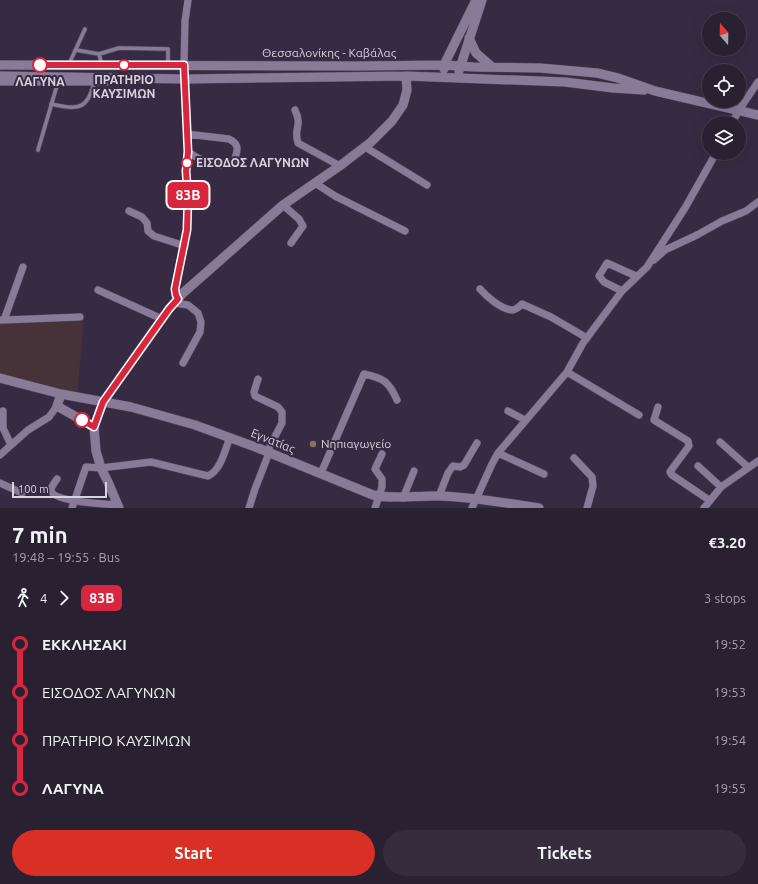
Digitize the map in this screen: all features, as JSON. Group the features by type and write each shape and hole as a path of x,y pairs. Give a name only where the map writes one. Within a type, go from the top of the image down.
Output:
{"main road":[{"path":"442,78 444,65 476,0"},
{"path":"457,78 459,66 482,0"},
{"path":"469,38 476,53 492,67"},
{"name":"Θεσσαλονίκης - Καβάλας","path":"0,65 444,65 540,68 597,73 618,78 655,91 758,115"},
{"name":"Θεσσαλονίκης - Καβάλας","path":"0,76 185,81 406,76 565,82 655,91"},
{"path":"118,506 101,468 96,446 94,427 103,402 176,301 283,205 365,147 392,121 403,105 408,90 406,76"},
{"name":"Εγνατίας","path":"0,378 61,394 131,407 195,425 230,437 378,497 403,498 439,496 475,498 538,508"},
{"path":"61,394 57,406 94,427"}],"street":[{"path":"183,363 200,332 201,322 198,313 188,305 176,301 175,289 185,246 187,230 188,197 186,171 188,152 184,65 185,21 188,0"},
{"path":"0,82 185,81"},
{"path":"736,116 758,82"},
{"path":"295,110 299,125 295,135 298,143 340,166"},
{"path":"187,134 229,139 235,142 237,146 234,162 221,165 214,165 195,157 188,152"},
{"path":"365,147 428,185"},
{"path":"647,267 685,208 712,160"},
{"path":"315,183 334,196 405,231"},
{"path":"472,508 475,498 498,453 567,372 575,356 587,338 622,291 636,276 665,250 722,221 746,211 758,202"},
{"path":"283,205 299,219 303,226 291,243"},
{"path":"129,210 142,217 147,223 148,231 154,236 185,246"},
{"path":"622,291 604,282 599,276 607,263 636,276"},
{"path":"22,267 2,320 80,317"},
{"path":"480,289 489,299 507,309 513,310 522,304 550,317 587,338"},
{"path":"98,290 162,319"},
{"path":"567,372 639,415"},
{"path":"321,473 364,374 383,379 392,390 397,400"},
{"path":"249,508 268,452 282,423 282,412 278,408 255,396 254,392 258,379"},
{"path":"0,455 10,444 28,430 49,417 57,406"},
{"path":"658,407 654,420 689,444 670,472 672,475 709,500"},
{"path":"3,411 3,428 10,444"},
{"path":"508,411 525,420"},
{"path":"73,505 86,467 101,468 151,462 208,476 213,474 217,469 230,437"},
{"path":"720,442 748,467"},
{"path":"439,496 448,473 453,466 460,467 464,465 478,443"},
{"path":"498,453 544,474"},
{"path":"375,508 382,487 382,479 375,469 382,454"},
{"path":"574,458 592,477 593,486 586,508"},
{"path":"704,508 721,487 758,461"},
{"path":"698,466 721,487"},
{"path":"403,498 414,471"},
{"path":"57,479 51,488 51,492 73,505 118,506"},
{"path":"0,483 22,493"}],"lane":[{"path":"69,65 85,29"},
{"path":"76,50 99,54 119,48 168,49 168,65"},
{"path":"99,54 102,65"},
{"path":"38,150 58,82"},
{"path":"51,104 66,107 77,107 87,101 95,82"}],"shaded area":[{"path":"84,319 77,395 0,376 0,323"}],"bus line":[{"name":"83B","path":"40,65 184,65 188,152 186,171 188,197 187,230 175,289 178,299 169,309 103,402 94,427 82,420"}],"place":[{"name":"ΛΑΓΥΝΑ","path":"40,65"},
{"name":"ΠΡΑΤΗΡΙΟ ΚΑΥΣΙΜΩΝ","path":"124,65"},
{"name":"ΕΙΣΟΔΟΣ ΛΑΓΥΝΩΝ","path":"187,163"},
{"name":"Νηπιαγωγείο","path":"313,444"}]}
